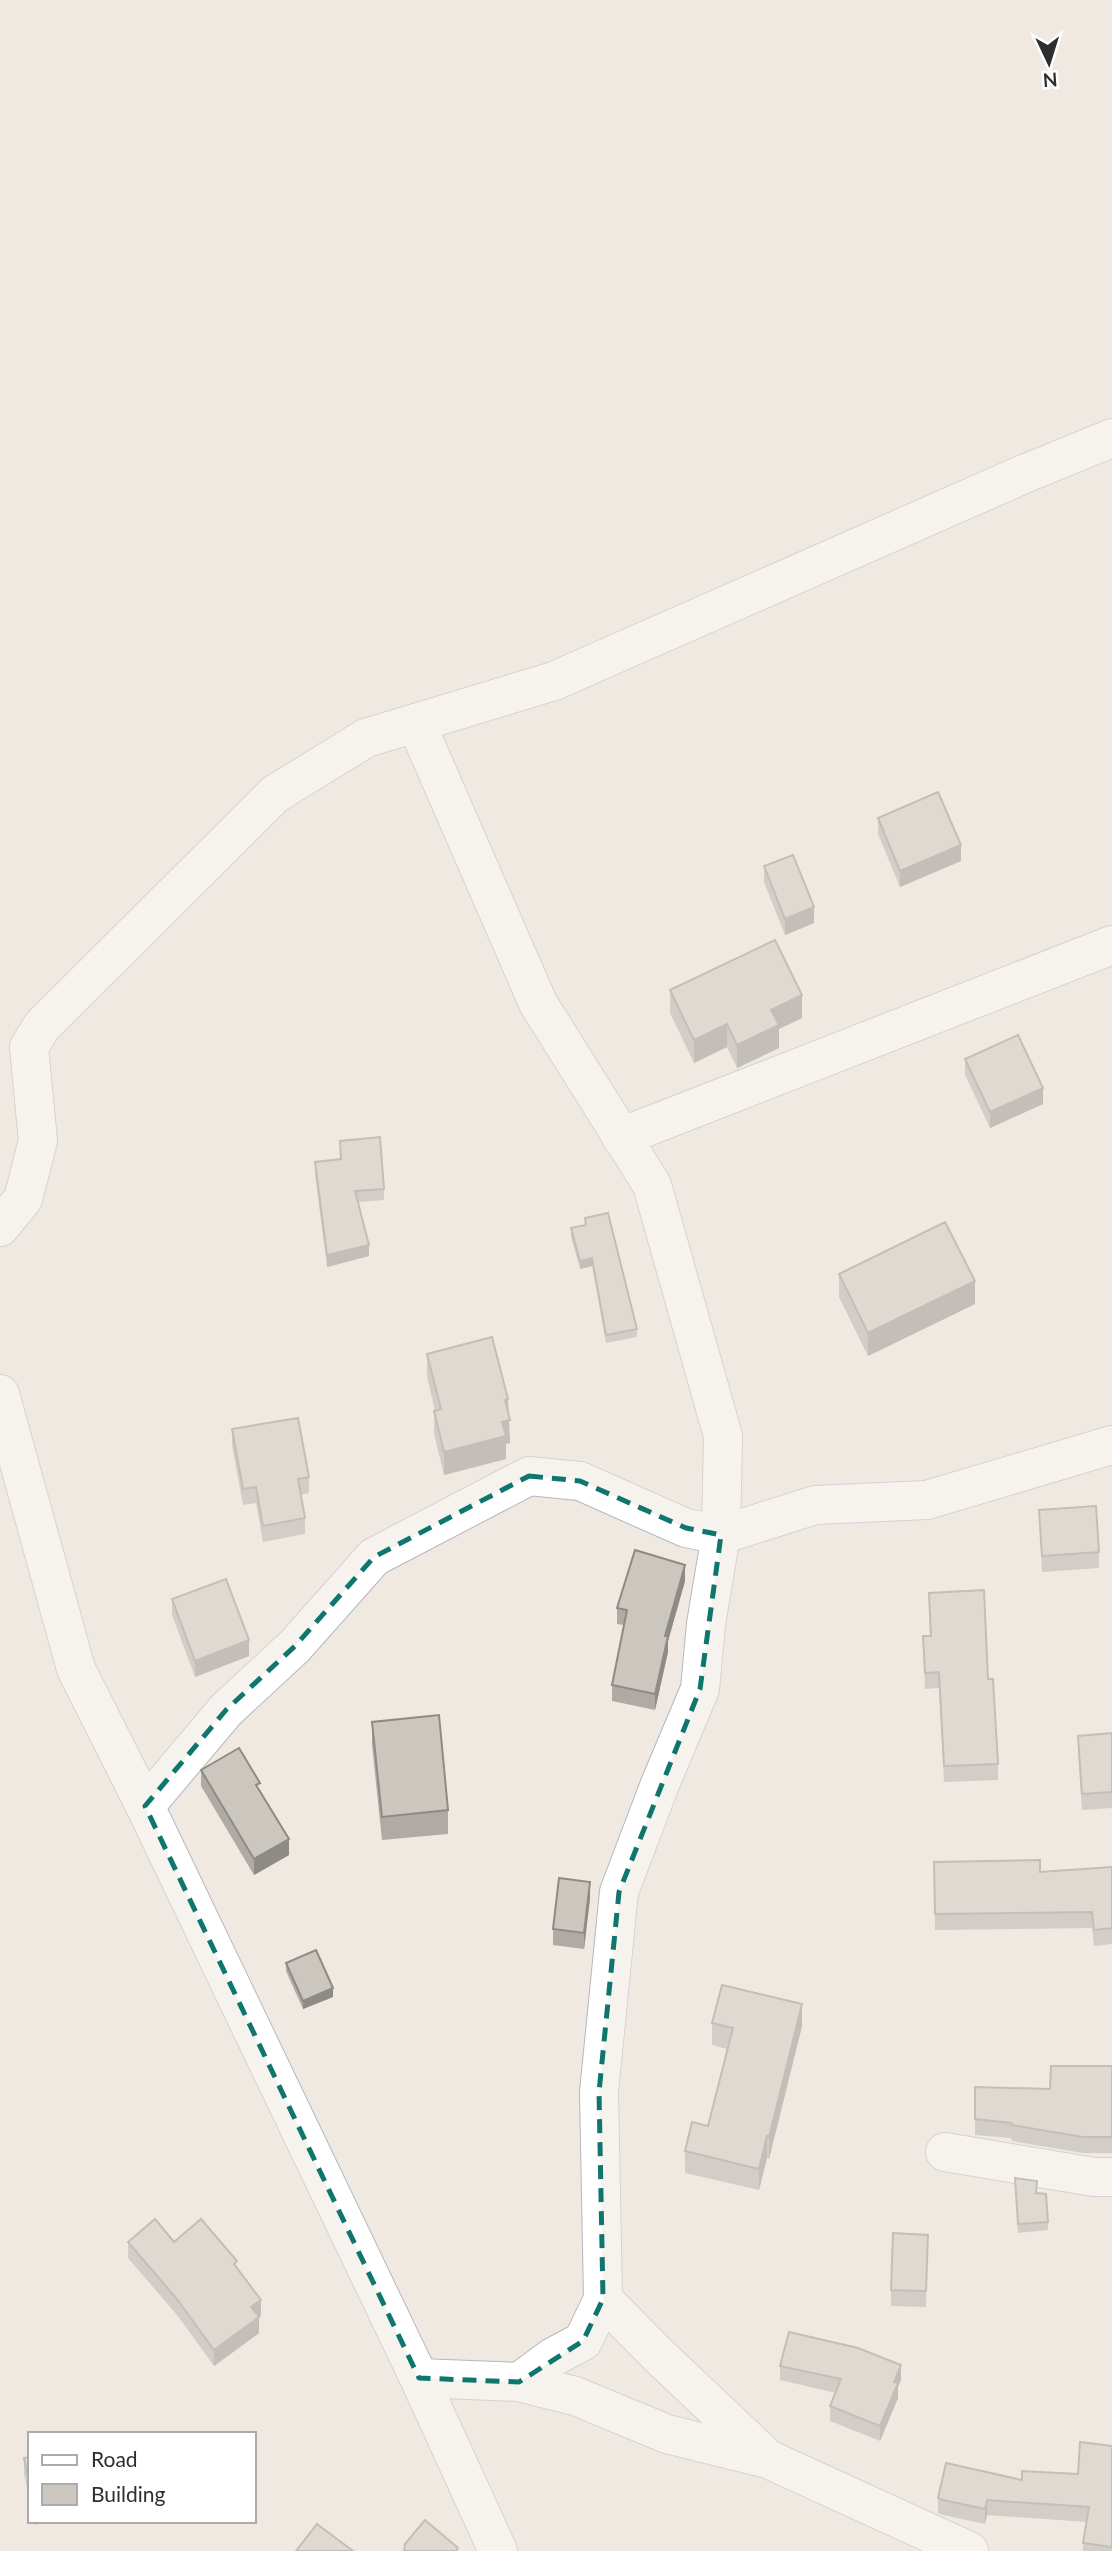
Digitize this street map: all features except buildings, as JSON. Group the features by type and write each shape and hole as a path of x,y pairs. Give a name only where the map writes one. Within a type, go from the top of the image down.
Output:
{"street":[{"path":"0,1227 23,1199 38,1141 29,1047 42,1026 275,794 366,738 554,681 1024,474 1112,438"},
{"path":"416,723 538,1003 652,1185 723,1436 721,1535 706,1624 700,1689 619,1892 599,2092 603,2299 583,2341 553,2357 519,2382"},
{"path":"621,1137 1112,945"},
{"path":"0,1394 76,1670 145,1806 419,2378 498,2551"},
{"path":"145,1806 226,1710 295,1646 374,1557 529,1476 580,1480 686,1528 721,1535 816,1505 927,1500 1112,1445"},
{"path":"945,2152 1094,2177 1112,2177"},
{"path":"603,2299 768,2459"},
{"path":"419,2378 519,2382 575,2396 667,2434 768,2459 969,2551"}],"highlighted area":[{"path":"529,1476 580,1481 686,1528 721,1535 700,1689 619,1892 599,2092 603,2299 583,2341 519,2382 419,2378 145,1806 226,1710 295,1646 374,1557"}]}
